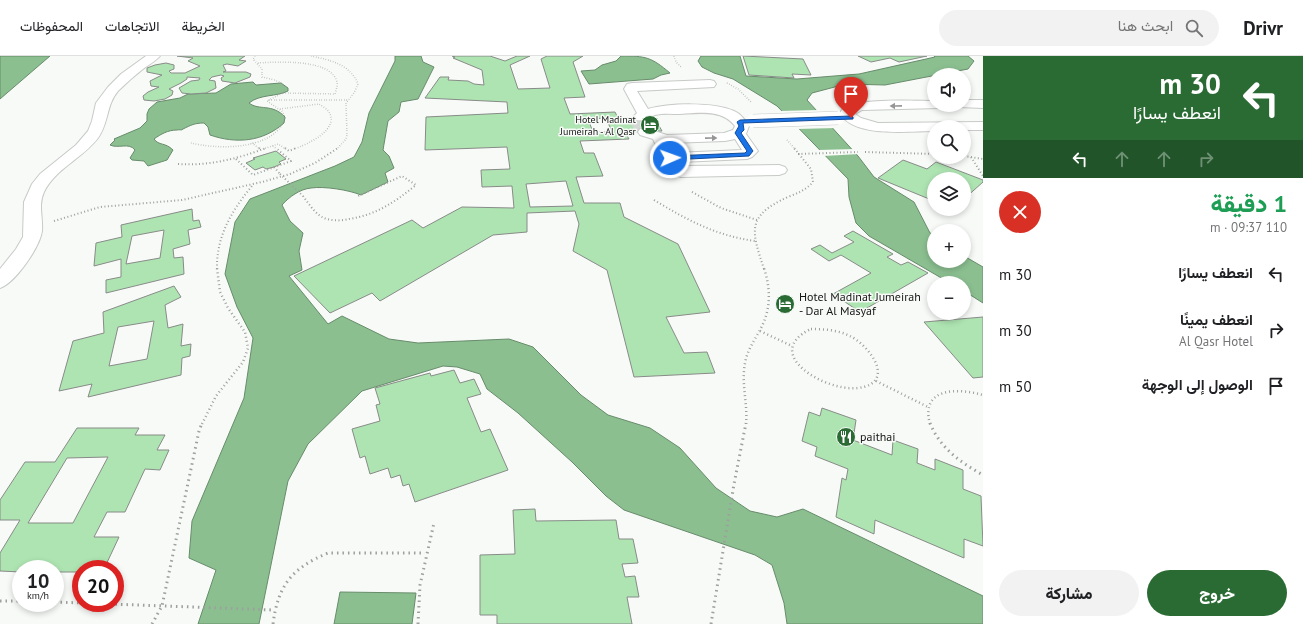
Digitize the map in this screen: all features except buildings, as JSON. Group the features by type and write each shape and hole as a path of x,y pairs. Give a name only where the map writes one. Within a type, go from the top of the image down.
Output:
{"lane":[{"path":"0,281 17,261 33,232 31,211 32,201 43,180 86,143 93,134 98,126 103,104 112,91 154,56"},
{"path":"710,84 635,86 630,89 642,115 726,138 740,123"},
{"path":"635,97 710,95 717,98 740,123 750,151 747,154 670,158"},
{"path":"971,104 983,104"},
{"path":"844,118 848,115 848,112 856,107 927,105"},
{"path":"779,170 682,172 676,169 670,158 652,134 703,109 740,123 844,118 876,127 983,126"}],"path":[{"path":"255,56 253,59 262,69 262,77 276,80 284,85 285,88 283,93"},
{"path":"33,232 78,212 101,207 182,200 252,186 318,162 338,149 343,143 348,131 347,100 354,92 358,84 354,76 346,68 312,56"},
{"path":"674,56 676,62 684,69"},
{"path":"257,63 285,61 310,64 329,71 338,81 338,87 335,94 283,93 268,100"},
{"path":"723,81 738,89 753,104"},
{"path":"268,100 347,100"},
{"path":"191,143 216,148 238,146 252,143 273,134 282,126 285,115 280,109 268,103 268,100"},
{"path":"178,164 200,165 236,159 278,144 289,151 306,145 324,133 331,121 330,113 319,104 280,109"},
{"path":"711,624 746,416 743,380 745,361 750,345 760,331 769,308 770,295 767,278 754,234 757,220 772,204 808,190 813,186 814,180 814,175 811,169 784,136"},
{"path":"252,143 261,150"},
{"path":"236,159 253,175 291,161 273,146"},
{"path":"798,154 858,152"},
{"path":"865,152 927,154"},
{"path":"971,157 983,159"},
{"path":"971,157 975,166 983,176"},
{"path":"274,167 303,196 318,215 325,219 337,220 364,218 399,201 416,185 402,176 358,196"},
{"path":"152,624 162,606 200,431 206,412 216,395 241,367 246,356 248,346 247,338 227,306 220,290 217,273 217,257 225,226 232,212 252,186"},
{"path":"692,192 721,208 757,220"},
{"path":"654,200 707,230 738,239 755,241"},
{"path":"812,329 837,331 850,337 862,344 872,353 878,363 879,372 876,381 868,386 858,389 846,389 818,380 807,373 798,364 793,354 792,346 795,338 798,335 812,329"},
{"path":"760,331 792,346"},
{"path":"876,381 928,407"},
{"path":"983,394 956,391 942,393 933,399 928,407 927,418 932,431 942,444 956,458 983,475"},
{"path":"418,624 420,581 434,523"},
{"path":"273,624 274,610 279,593 288,579 300,566 313,558 328,552 426,553"},
{"path":"0,601 12,601"},
{"path":"64,602 274,610"}],"shaded area":[{"path":"0,56 50,56 0,99"},
{"path":"395,56 421,56 423,62 434,67 418,99 401,102 399,112 388,121 383,150 389,156 394,168 385,173 388,182 361,195 329,188 307,189 295,194 282,205 290,221 303,233 299,251 302,270 289,276 328,324 342,316 389,339 418,343 509,339 533,347 581,395 608,415 650,428 680,448 716,488 750,511 777,517 803,509 983,596 983,624 787,624 784,603 772,565 755,555 624,510 606,496 572,462 518,413 487,389 480,374 457,367 443,366 362,391 308,444 288,481 259,624 198,624 216,570 189,558 192,521 244,398 253,338 237,307 225,274 235,222 250,199 335,166 354,157 362,142 369,113 395,61"},
{"path":"621,56 648,58 670,73 653,79 589,84 581,71 595,70 602,65 616,61"},
{"path":"701,56 740,56 746,76 797,79 859,74 935,57 934,56 968,56 974,61 969,68 927,68 927,77 885,85 846,84 812,93 807,100 858,156 874,177 914,202 927,227 927,268 971,268 971,260 983,267 983,303 971,295 971,276 938,276 869,236 856,223 849,197 848,179 777,106 733,79 714,73 702,67 698,61"},
{"path":"253,82 256,85 281,83 288,88 288,91 283,93 258,98 249,103 257,107 275,110 285,117 284,123 258,138 249,140 230,140 210,135 208,127 204,123 188,126 182,130 174,130 162,134 154,139 158,143 173,150 167,160 148,166 144,161 132,160 130,158 135,150 130,146 110,145 115,140 114,139 140,128 147,121 149,109 157,102 180,98 188,94 216,93 231,84"},
{"path":"340,592 416,593 412,624 334,624"}],"pier":[{"path":"818,110 836,128 797,129 779,111"},
{"path":"855,149 860,154 823,156 818,150"}],"tunnel":[{"path":"640,117 638,123 645,132"}],"place":[{"name":"Hotel Madinat Jumeirah - Al Qasr","path":"650,125"},
{"name":"Hotel Madinat Jumeirah - Dar Al Masyaf","path":"785,304"},
{"name":"paithai","path":"846,437"}],"route":[{"path":"670,158 743,155 749,153 750,151 738,133 742,126 740,122 851,118"}]}
